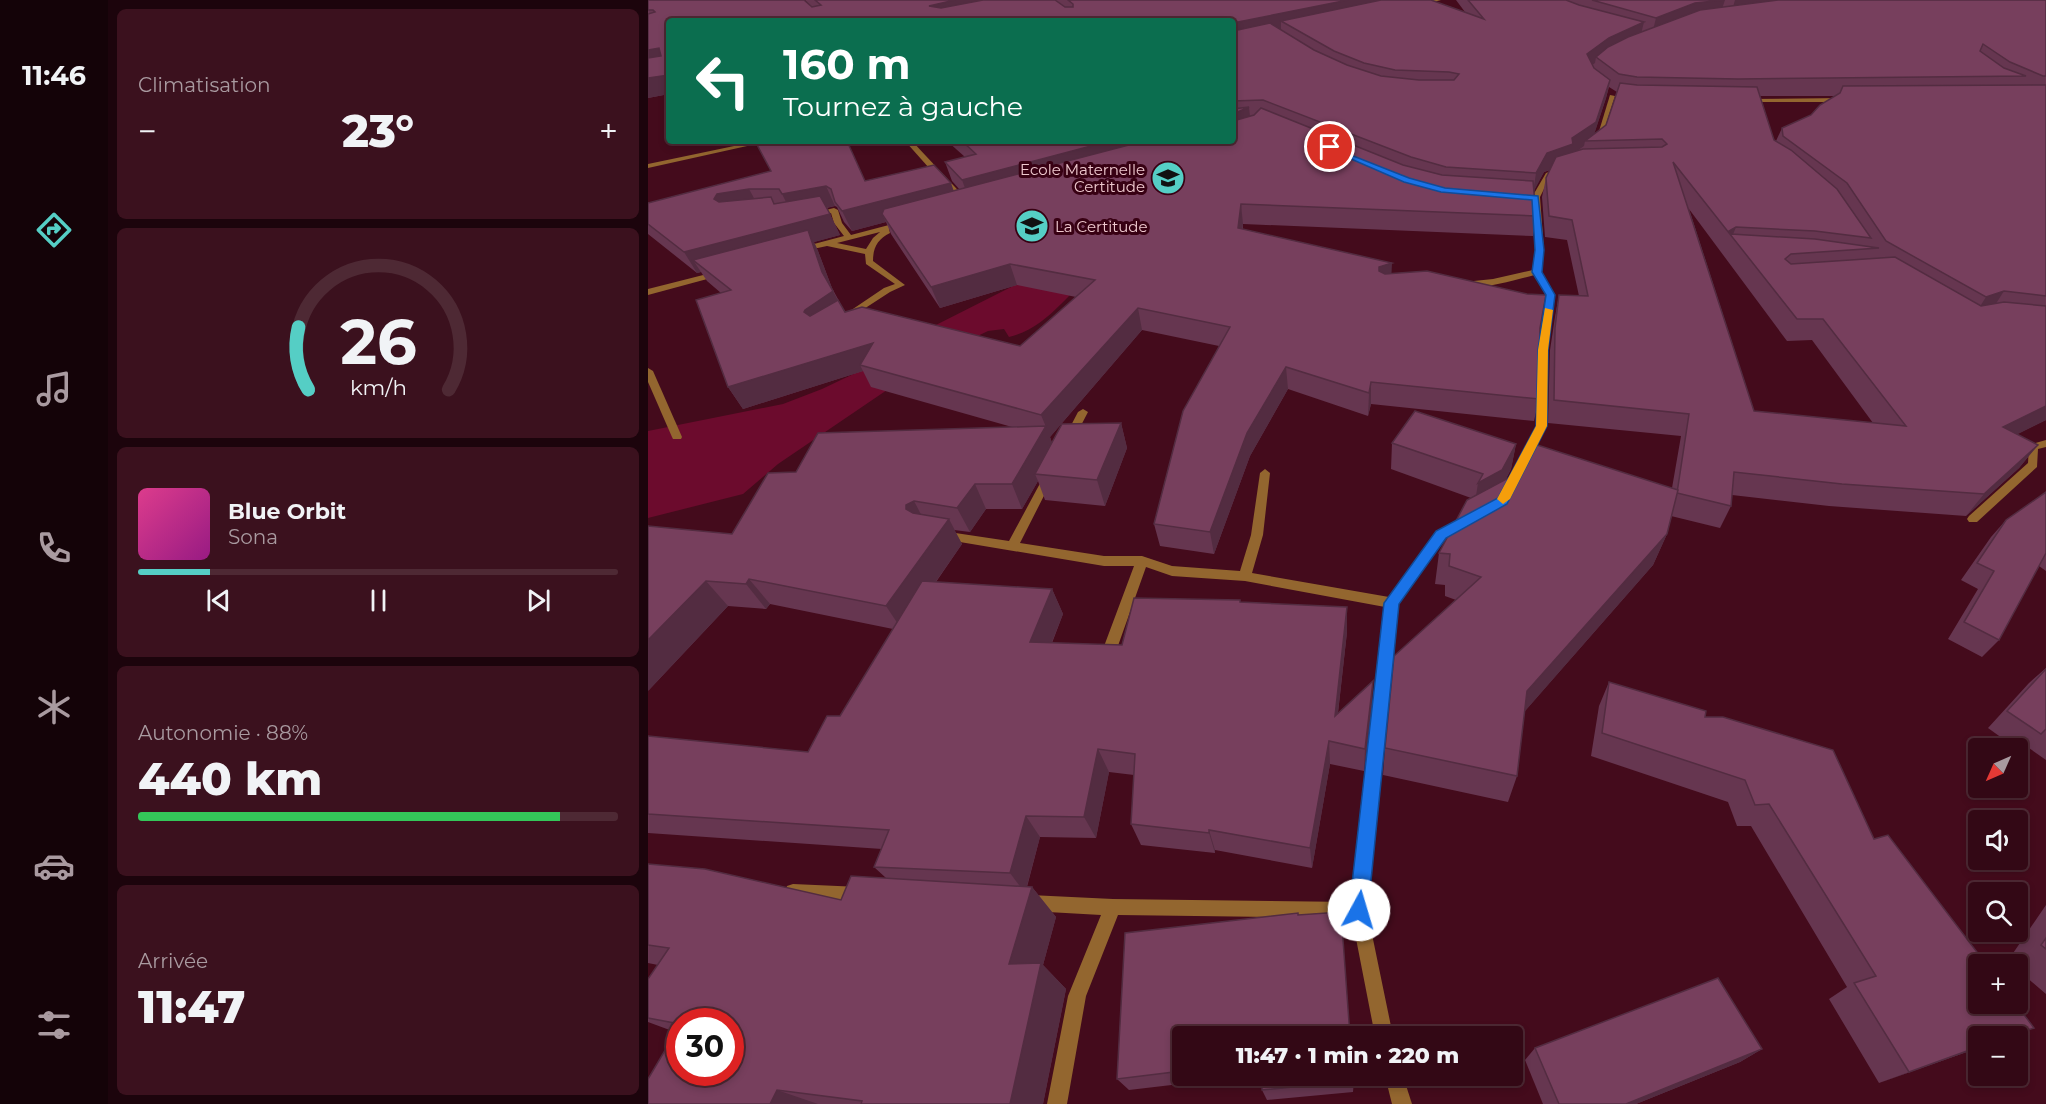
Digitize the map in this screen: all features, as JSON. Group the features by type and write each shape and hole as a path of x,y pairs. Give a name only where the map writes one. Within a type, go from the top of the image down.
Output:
{"street":[{"path":"1413,6 1439,0"},
{"path":"1587,150 1597,143 1614,95"},
{"path":"1743,101 1831,104 1852,100"},
{"path":"1755,101 1759,108"},
{"path":"648,165 751,144"},
{"path":"911,144 968,206"},
{"path":"1517,473 1541,426 1543,350 1551,295 1537,272 1539,250 1530,197 1547,168 1578,164"},
{"path":"957,209 979,203"},
{"path":"805,216 834,210 838,224 849,237"},
{"path":"797,251 913,221"},
{"path":"842,320 887,290 901,285 869,262 868,252 878,235 902,224"},
{"path":"825,243 868,252"},
{"path":"648,292 724,272"},
{"path":"1450,286 1493,282 1537,272"},
{"path":"648,371 677,437"},
{"path":"1012,546 1083,412"},
{"path":"1973,519 2033,464 2033,447 2046,443"},
{"path":"1245,576 1257,535 1266,472"},
{"path":"1382,1026 1359,910 1392,603 1441,535 1472,518"},
{"path":"927,532 1104,561 1142,561 1172,571 1245,576 1392,603"},
{"path":"1107,657 1142,561"},
{"path":"775,891 880,896"},
{"path":"1008,902 1113,907 1359,910"},
{"path":"1057,1104 1077,996 1113,907"},
{"path":"1396,1086 1401,1104"}],"shaded area":[{"path":"1314,102 1101,266 1036,325 1009,337 1004,329 988,331 940,354 778,464 743,494 648,518 648,431 783,404 822,389 908,348 926,330 1140,222"}],"building":[{"path":"648,0 804,0 812,7 821,5 815,0 955,0 929,6 941,8 983,0 1055,0 1065,7 1073,7 1068,0 1348,0 1236,22 1236,18 666,18 666,75 648,78 648,58 661,56 659,48 648,50 648,14 655,12 648,10"},
{"path":"1381,0 1431,0 1484,19 1468,0 1566,0 1644,22 1609,38 1587,54 1594,68 1610,80 1596,122 1572,138 1573,144 1547,153 1536,173 1446,167 1411,157 1263,100 1236,101 1236,30 1270,23 1314,50 1347,65 1381,76 1419,80 1454,80 1459,74 1395,70 1364,63 1334,51 1281,21"},
{"path":"1592,0 1724,0 1695,3 1656,18"},
{"path":"1778,0 2046,0 2046,76 2010,62 1983,44 1980,51 2004,68 2026,76 1738,79 1637,77 1619,74 1596,57 1608,47 1628,37 1700,10"},
{"path":"1620,83 1757,87 1774,140 1791,150 1837,189 1871,238 1815,231 1736,227 1729,231 1731,234 1815,239 1879,248 1791,254 1785,259 1791,264 1895,257 1981,306 2004,302 2046,306 2046,406 2003,427 2038,445 1984,494 1842,484 1734,472 1731,506 1677,493 1689,414 1554,400 1555,328 1559,295 1588,296 1572,220 1549,216 1546,178 1556,157 1583,149 1662,147 1667,144 1662,139 1585,141 1606,125","holes":["1673,162 1797,319 1823,319 1906,426 1754,411"]},
{"path":"2046,85 2046,296 2004,291 1986,297 1886,241 1847,183 1783,136 1782,128 1811,115 1820,105 1840,93 1843,86"},
{"path":"1249,107 1236,113 1236,109"},
{"path":"1261,108 1403,165 1442,175 1533,181 1536,216 1241,204 1238,228 1392,263 1379,267 1379,271 1385,274 1427,271 1527,294 1546,295 1540,328 1539,399 1371,382 1369,393 1286,367 1247,433 1210,532 1154,524 1183,411 1230,327 1138,308 1041,415 860,365 873,343 728,387 696,300 731,290 693,260 808,230 822,272 833,291 805,310 804,312 810,316 838,300 845,312 862,307 1020,346 1095,280 1010,264 931,287 882,214 884,209 1133,144 1236,144 1236,120 1254,115"},
{"path":"757,144 848,144 865,181 934,165 951,183 842,211 835,202 831,189 826,186 782,194 779,189 749,189 717,194 714,199 719,202 771,197 774,204 820,196 830,214 684,252 648,224 648,203 771,171"},
{"path":"965,144 1099,144 962,180 945,162 976,154"},
{"path":"1415,411 1516,444 1502,470 1478,483 1483,474 1392,443"},
{"path":"1121,423 1097,480 1035,474 1062,424"},
{"path":"1046,426 1012,484 975,484 957,508 914,501 906,505 906,509 913,513 949,519 886,606 749,579 746,584 706,581 648,640 648,526 732,534 768,473 796,472 818,433"},
{"path":"1531,443 1678,490 1667,534 1527,691 1517,776 1385,748 1394,656 1481,577 1449,566 1450,554 1439,553 1467,500 1514,475"},
{"path":"2046,492 2046,553 1999,640 1964,622 1994,571 1977,563 2006,520"},
{"path":"922,581 1052,589 1030,642 1122,645 1134,598 1240,600 1240,602 1347,607 1335,716 1373,681 1365,749 1329,741 1310,848 1209,830 1209,833 1131,824 1135,754 1098,749 1084,817 1026,816 1010,873 874,867 889,830 648,814 648,736 808,752 827,716 840,716"},
{"path":"2046,669 2046,729 2041,734 2007,711"},
{"path":"1609,682 1706,711 1705,717 1723,717 1833,750 1874,839 1888,835 1978,954 1968,954 1968,1014 2024,1014 2034,1028 2028,1030 2028,1026 1968,1026 1968,1051 1909,1072 1854,983 1876,976 1769,804 1755,805 1745,780 1602,733"},
{"path":"648,864 705,869 841,900 851,876 1032,887 1009,964 1041,963 1010,1104 861,1104 862,1101 777,1090 770,1104 648,1104 648,1079 666,1049 666,1086 744,1086 744,1008 666,1008 666,1021 648,1018 648,979 669,948 648,945"},
{"path":"1341,912 1349,1026 1172,1026 1172,1072 1117,1079 1125,933 1298,913 1298,915"},
{"path":"2046,938 2046,949 2041,945"},
{"path":"1718,978 1762,1049 1626,1104 1559,1104 1535,1048"},
{"path":"1262,1086 1303,1086 1262,1090"}],"slow traffic":[{"path":"1503,499 1541,426 1543,350 1548,310"}],"place":[{"name":"Ecole Maternelle Certitude","path":"1168,178"},
{"name":"La Certitude","path":"1032,226"}],"route":[{"path":"1330,147 1406,180 1444,191 1536,198 1539,250 1537,272 1551,295 1543,350 1541,426 1503,501 1441,535 1392,603 1359,910"}]}
